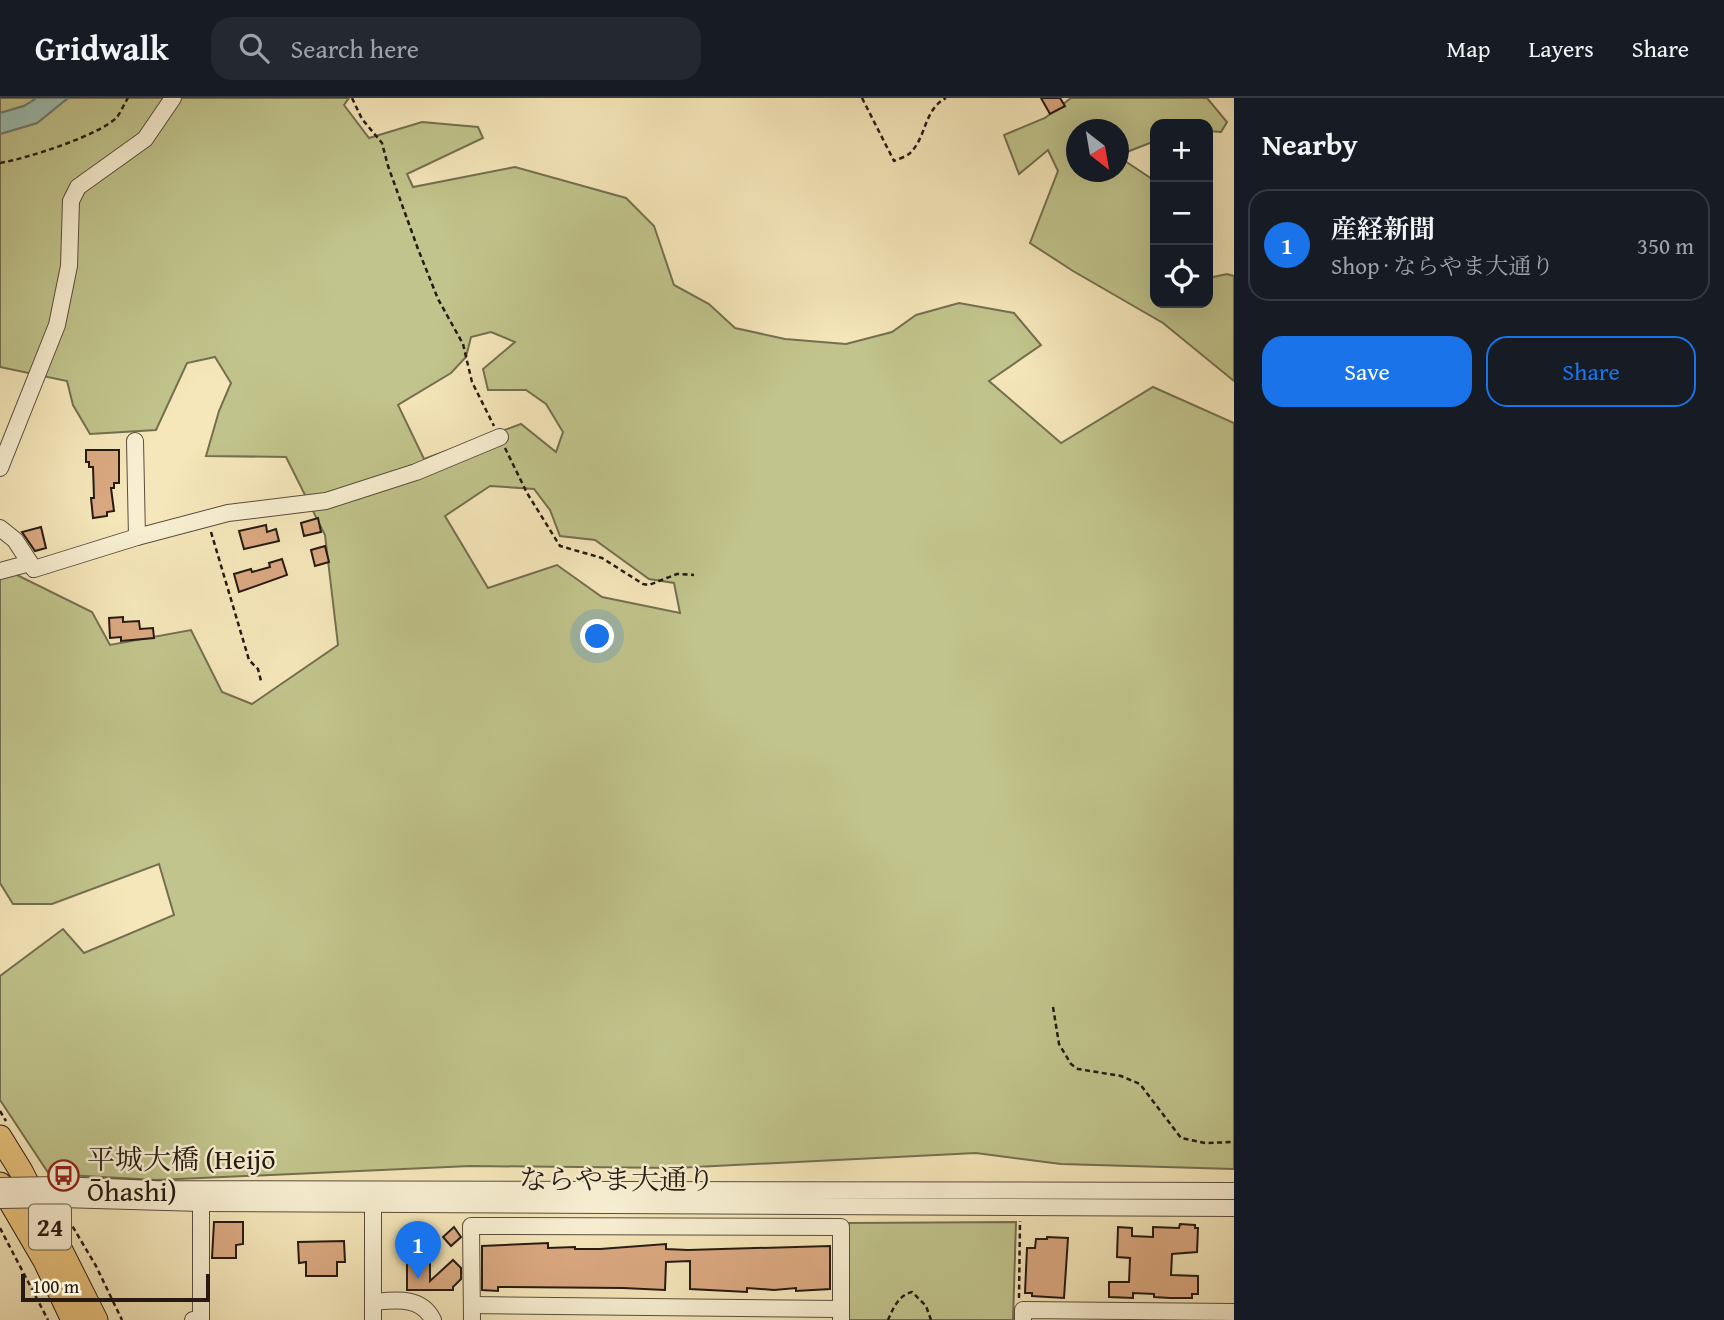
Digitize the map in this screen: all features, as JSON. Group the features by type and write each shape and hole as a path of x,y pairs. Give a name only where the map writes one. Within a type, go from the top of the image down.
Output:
{"highway":[{"name":"24","path":"0,1137 74,1254 110,1320"},
{"name":"24","path":"22,1171 96,1320"},
{"name":"24","path":"0,1187 57,1320"},
{"name":"24","path":"0,1187 45,1261 73,1320"}],"street":[{"path":"0,468 57,325 69,266 71,201 78,187 145,139 173,98"},
{"path":"0,528 15,540 34,569 137,537 228,513 326,501 416,472 500,437"},
{"path":"135,441 137,537"},
{"path":"0,571 30,563"},
{"name":"ならやま大通り","path":"0,1187 201,1203 373,1196 1234,1191"},
{"name":"ならやま大通り","path":"0,1200 59,1192 155,1189 373,1196 1234,1208"},
{"path":"373,1196 373,1320"},
{"path":"193,1320 201,1319 201,1203"},
{"path":"471,1226 841,1227 841,1315 472,1312 471,1226"},
{"path":"373,1302 411,1301 426,1308 433,1320"},
{"path":"1023,1315 1234,1312"}],"path":[{"path":"0,163 20,160 102,129 116,118 128,98"},
{"path":"352,98 362,119 382,143 388,166 438,299 463,344 472,382 527,493 559,547 602,558 643,584 649,585 677,574 694,575"},
{"path":"862,98 894,161 909,154 931,111 946,98"},
{"path":"207,518 249,660 258,669 261,681"},
{"path":"1053,1007 1059,1044 1071,1064 1078,1069 1121,1076 1140,1084 1181,1138 1205,1143 1234,1142"},
{"path":"1021,1207 1019,1301 1023,1315"},
{"path":"0,1228 48,1320"},
{"path":"888,1320 898,1301 905,1294 912,1292 926,1306 931,1320"}],"green space":[{"path":"0,98 37,98 24,106 0,113"},
{"path":"68,98 349,98 344,105 369,138 422,122 478,127 483,138 407,174 413,187 515,167 626,198 654,226 674,285 709,304 735,328 785,339 846,344 892,332 916,315 959,303 1014,313 1041,345 989,381 1061,443 1153,387 1234,423 1234,1169 1061,1164 976,1153 676,1168 470,1166 156,1180 49,1174 0,1100 0,976 63,929 84,953 174,915 159,864 52,904 13,904 0,883 0,572 11,572 92,612 110,645 191,630 222,692 252,704 338,645 325,535 286,457 206,456 219,411 231,383 215,357 187,363 156,430 90,434 73,405 67,381 0,367 0,134 37,123","holes":["491,332 515,342 483,369 488,390 526,390 546,404 563,432 556,452 521,424 424,459 398,405 451,373 466,357 471,337","490,486 534,489 550,510 560,536 595,540 649,579 674,583 680,613 602,597 557,565 488,588 445,516"]},
{"path":"1071,98 1207,98 1227,122 1221,132 1213,131 1213,119 1150,119 1150,143 1129,151 1129,119 1066,119 1066,182 1129,182 1129,164 1150,178 1150,308 1213,308 1213,277 1227,274 1234,276 1234,381 1163,323 1030,243 1058,171 1048,150 1019,174 1004,135 1045,118"},
{"path":"1016,1222 1013,1320 848,1320 849,1223"}],"shaded area":[{"path":"37,98 68,98 37,123 0,134 0,113 24,106"}],"building":[{"path":"1041,98 1060,98 1065,106 1050,114"},
{"path":"86,450 119,450 119,483 114,483 114,488 111,488 114,511 107,512 107,516 93,518 93,467 89,467 89,462 86,462"},
{"path":"318,518 321,532 304,536 301,523"},
{"path":"266,525 267,532 276,529 279,541 244,549 239,531"},
{"path":"41,527 46,548 35,551 22,532"},
{"path":"325,546 329,562 315,566 311,550"},
{"path":"282,559 287,575 239,592 234,574 270,567 269,563"},
{"path":"123,617 123,622 139,621 140,629 153,628 154,638 121,641 121,637 110,638 109,618"},
{"path":"214,1222 243,1222 243,1244 236,1245 236,1258 212,1258"},
{"path":"1180,1224 1195,1225 1195,1228 1198,1228 1197,1252 1172,1254 1171,1275 1198,1276 1198,1294 1192,1294 1192,1298 1154,1297 1154,1294 1133,1293 1133,1298 1109,1297 1109,1282 1129,1282 1130,1258 1117,1257 1118,1227 1132,1228 1132,1236 1153,1237 1153,1227 1179,1228"},
{"path":"454,1227 461,1237 451,1246 443,1237"},
{"path":"407,1230 430,1230 430,1281 453,1260 461,1268 461,1279 453,1290 407,1290"},
{"path":"1068,1238 1064,1298 1025,1293 1027,1248 1035,1248 1036,1239"},
{"path":"344,1241 345,1262 337,1262 337,1276 306,1276 306,1262 299,1263 298,1242"},
{"path":"548,1243 548,1248 575,1249 666,1244 666,1249 688,1250 830,1246 830,1289 796,1291 796,1288 747,1288 747,1292 690,1289 690,1261 666,1262 665,1290 498,1287 498,1291 482,1290 482,1246"}],"place":[{"name":"平城大橋 (Heijō Ōhashi)","path":"64,1175"},
{"name":"産経新聞","path":"418,1279"}]}
